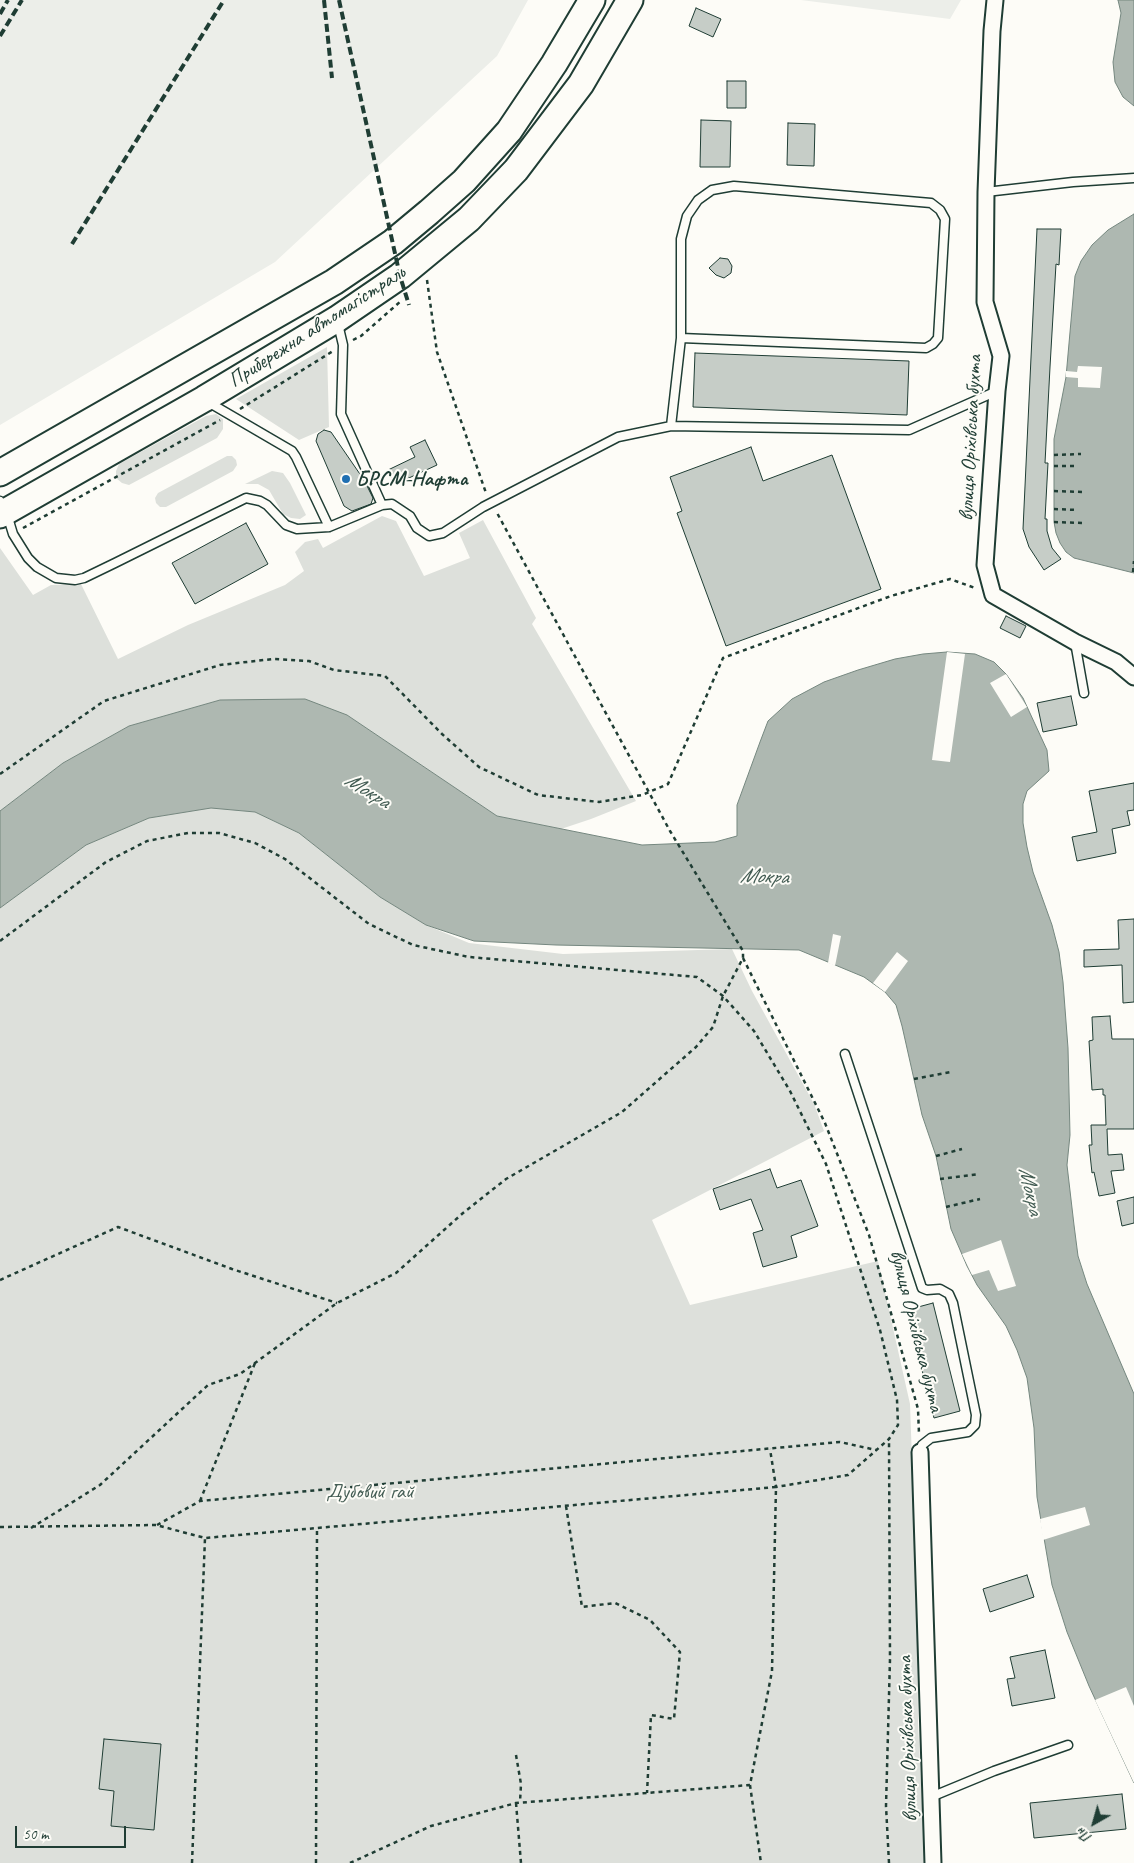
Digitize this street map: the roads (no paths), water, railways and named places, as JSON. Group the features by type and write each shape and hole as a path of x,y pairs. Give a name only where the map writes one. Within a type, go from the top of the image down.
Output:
{"main road":[{"name":"Прибережна автомагістраль","path":"10,469 334,282 365,262 429,212 464,181 508,131 554,64 592,0"},
{"name":"Прибережна автомагістраль","path":"5,515 337,320 400,276 469,219 516,170 581,84 630,0"},
{"path":"10,469 13,472 12,481 18,490 27,495 38,494"}],"street":[{"name":"вулиця Оріхівська бухта","path":"995,0 992,31 986,192 986,302 1001,356 985,565 993,594 1075,642"},
{"path":"1075,642 1116,662 1134,677"},
{"name":"вулиця Оріхівська бухта","path":"920,1452 933,1863"}],"lane":[{"path":"986,192 1073,182 1134,178"},
{"path":"671,426 681,338 681,239 687,216 698,200 712,190 734,186 931,203 940,210 945,219 938,338 934,344 926,348 681,338"},
{"path":"337,320 343,345 341,414 382,505"},
{"path":"5,515 28,558 37,567 56,578 75,580 84,578 246,498 260,501 267,505 286,525 297,529 329,527 382,505 392,504 410,516 417,528 429,536 443,533 492,503 618,436 671,426 909,430 997,391"},
{"path":"204,399 292,451 329,527"},
{"path":"1075,642 1084,693"},
{"path":"845,1054 922,1288 940,1290 949,1294 953,1303 976,1416 975,1426 968,1432 930,1438 922,1445 920,1452"},
{"path":"931,1797 994,1771 1068,1745"}],"water":[{"path":"1118,0 1134,0 1134,106 1123,97 1115,82 1113,62 1121,13"},
{"path":"1134,214 1134,573 1074,558 1066,552 1060,543 1054,522 1054,439 1066,377 1075,276 1081,261 1092,245 1108,230"},
{"name":"Мокра","path":"947,652 975,654 994,662 1006,674 1023,698 1047,750 1049,771 1027,791 1023,804 1023,823 1033,872 1052,925 1059,952 1063,982 1068,1048 1070,1135 1067,1165 1078,1256 1087,1284 1134,1394 1134,1783 1089,1686 1067,1632 1052,1585 1037,1497 1034,1428 1027,1378 1006,1326 977,1285 951,1229 936,1156 922,1115 902,1026 896,1005 885,992 864,977 799,950 556,945 474,941 426,925 380,897 299,833 255,812 211,808 149,818 86,845 0,908 0,811 63,763 129,726 220,700 305,699 347,715 497,816 642,845 715,842 737,836 737,805 768,721 792,699 824,682 858,670 895,659"}],"railway":[{"path":"0,14 8,0"},
{"path":"0,36 22,0"},
{"path":"72,244 224,0"},
{"path":"324,0 332,78"},
{"path":"339,0 400,276 409,305"}],"place":[{"name":"БРСМ-Нафта","path":"346,479"}],"park label":[{"name":"Дубовий гай","path":"370,1492"}]}
